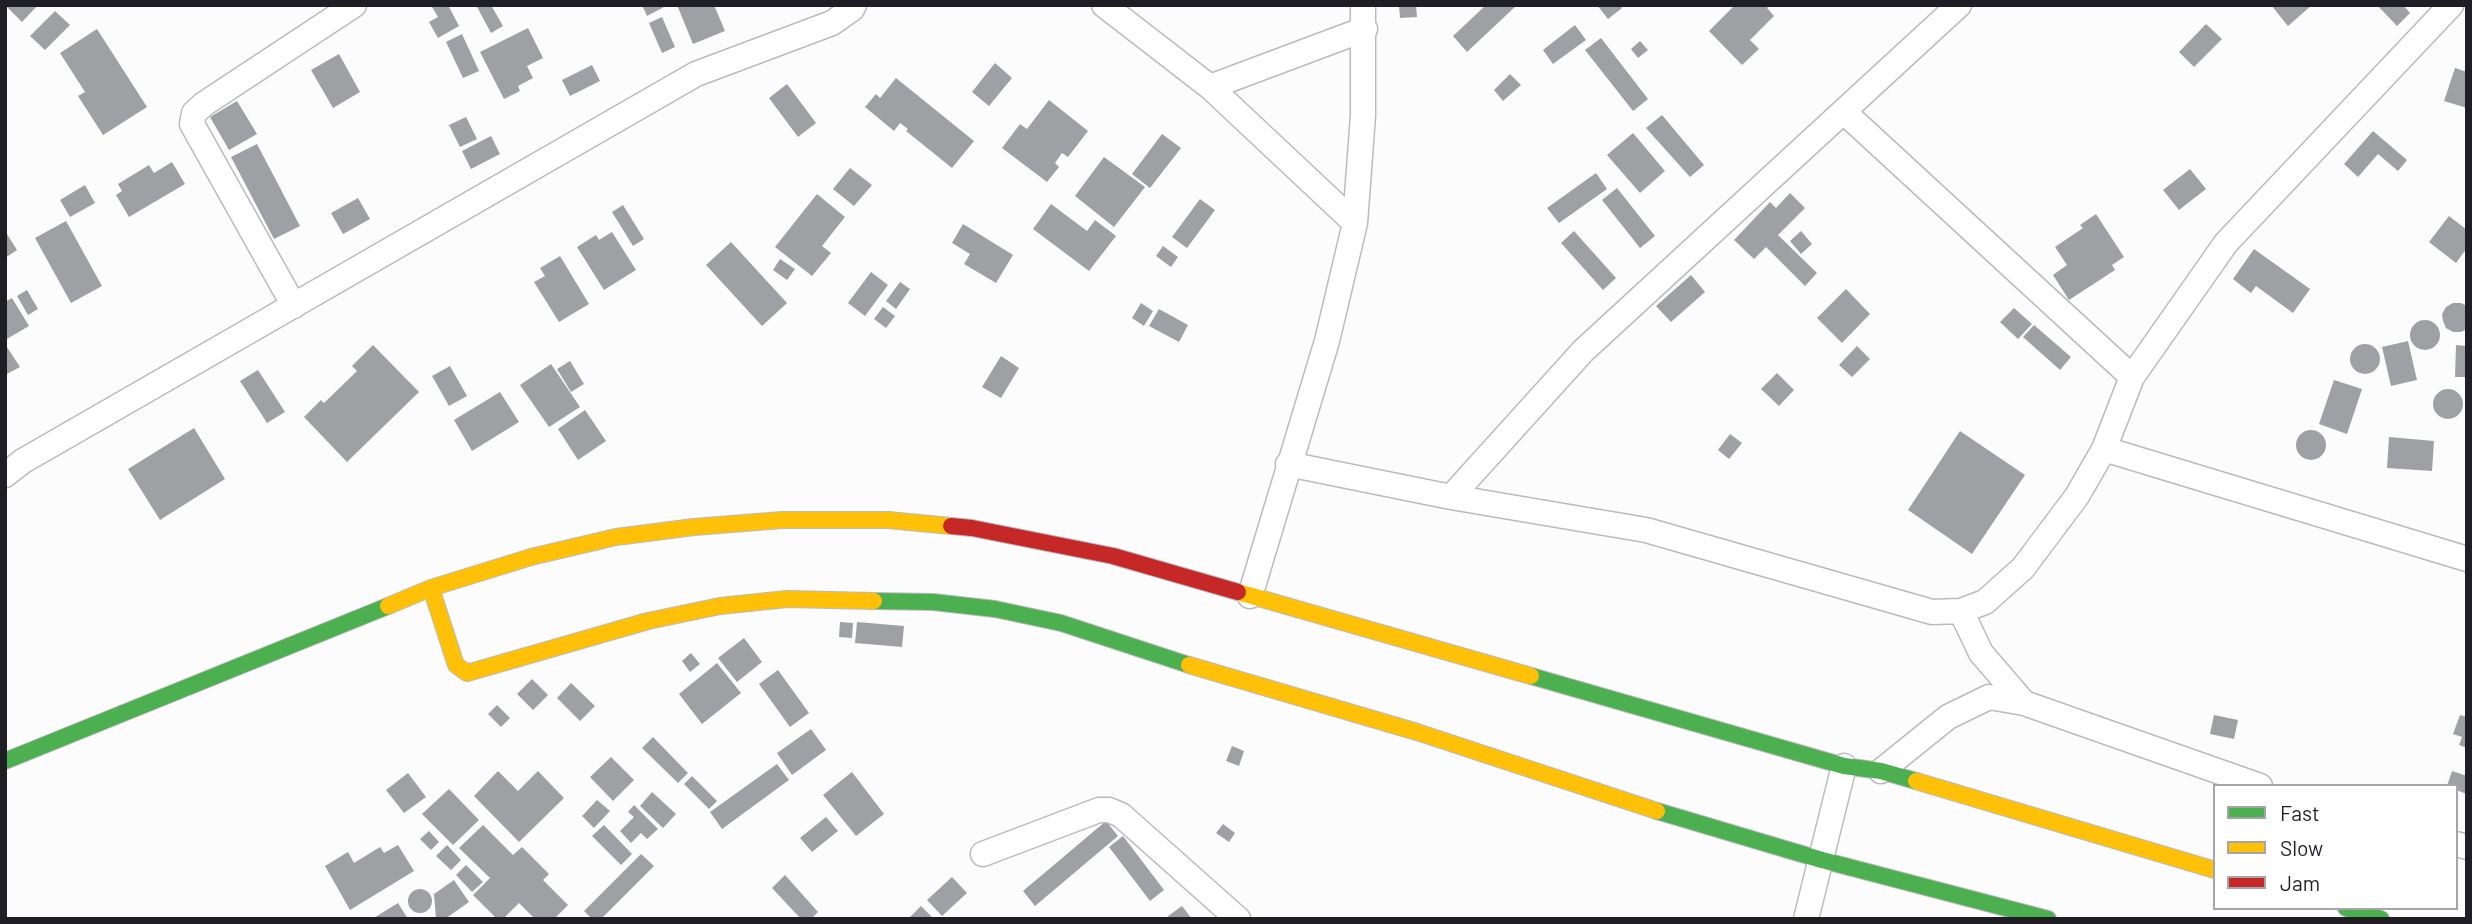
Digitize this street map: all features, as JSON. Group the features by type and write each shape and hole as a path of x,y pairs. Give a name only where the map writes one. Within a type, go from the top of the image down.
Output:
{"main road":[{"path":"5,761 431,587 531,557 616,537 694,527 782,520 888,520 972,528 1113,556 1844,766 1881,771 2213,869"},
{"path":"431,587 456,665 467,673 649,621 720,606 788,599 933,603 995,609 1061,622 1212,673 1417,732 1663,813 1822,860 2048,919"},
{"path":"2352,910 2381,919"}],"street":[{"path":"5,475 23,461 696,74 832,23 854,5"},
{"path":"1104,5 1210,87 1355,223"},
{"path":"1451,497 1583,351 1959,5"},
{"path":"1288,464 1451,497 1646,530 1932,612 1961,611 1985,602 2023,568 2077,496 2104,449 2132,377 2225,243 2451,5"},
{"path":"293,306 192,124 194,113 204,104 342,8"},
{"path":"1210,87 1364,17 1363,115 1355,223 1327,341 1250,596"},
{"path":"1844,111 2132,377"},
{"path":"2104,449 2467,559"},
{"path":"1961,611 1981,653 2024,703"},
{"path":"1881,771 1948,717 1989,698 2024,703 2254,784"},
{"path":"1806,919 1844,766"},
{"path":"983,854 1099,810 1109,810 1121,815 1238,919"}],"building":[{"path":"5,5 38,5 22,22"},
{"path":"448,5 459,26 438,38 429,22 438,17 432,7"},
{"path":"476,5 491,5 503,26 491,33"},
{"path":"642,5 663,5 664,7 647,16"},
{"path":"677,5 714,5 725,31 693,44"},
{"path":"1399,5 1416,5 1417,17 1400,18"},
{"path":"1486,5 1517,5 1467,52 1453,36"},
{"path":"1597,5 1620,5 1622,8 1608,19"},
{"path":"1735,5 1770,5 1767,8 1774,16 1750,40 1759,49 1742,65 1709,31"},
{"path":"2271,5 2312,5 2288,26"},
{"path":"2377,5 2403,5 2410,13 2397,26"},
{"path":"55,11 70,25 45,50 30,36"},
{"path":"662,17 675,47 662,53 649,23"},
{"path":"2206,24 2222,39 2194,67 2179,52"},
{"path":"1575,25 1586,40 1553,64 1543,50"},
{"path":"528,28 543,58 527,66 533,78 518,86 520,91 504,99 480,52"},
{"path":"97,29 147,107 103,135 78,96 85,92 60,53"},
{"path":"462,34 479,71 463,78 446,42"},
{"path":"1601,38 1648,99 1633,111 1585,50"},
{"path":"1640,41 1648,50 1638,58 1631,49"},
{"path":"339,54 360,92 333,108 311,70"},
{"path":"995,63 1012,78 989,106 972,92"},
{"path":"592,65 600,81 570,96 562,80"},
{"path":"2455,68 2467,72 2467,108 2444,101"},
{"path":"1510,74 1521,85 1503,101 1494,90"},
{"path":"896,78 974,141 952,168 906,131 908,129 900,123 894,131 865,107 876,94 880,98"},
{"path":"787,84 816,123 798,137 769,98"},
{"path":"1049,100 1088,131 1068,157 1062,153 1055,163 1059,167 1047,182 1002,148 1020,124 1027,129"},
{"path":"237,101 257,134 229,150 210,117"},
{"path":"1662,115 1704,165 1690,177 1646,128"},
{"path":"466,117 477,139 460,147 449,125"},
{"path":"2373,131 2407,160 2398,171 2378,154 2358,177 2344,164"},
{"path":"1633,133 1665,171 1640,193 1607,155"},
{"path":"1162,134 1181,148 1150,188 1132,174"},
{"path":"491,136 500,154 471,169 462,151"},
{"path":"257,144 300,226 274,239 231,157"},
{"path":"1104,157 1145,187 1114,227 1075,196"},
{"path":"172,162 185,184 129,217 116,195 122,191 118,184 149,165 154,173"},
{"path":"850,168 872,185 854,206 833,189"},
{"path":"2190,169 2206,189 2179,210 2163,190"},
{"path":"1596,173 1607,189 1559,223 1547,208"},
{"path":"85,185 95,203 70,217 60,200"},
{"path":"1617,188 1655,236 1640,248 1602,200"},
{"path":"1790,193 1805,208 1778,235 1817,273 1805,286 1766,247 1754,259 1734,240 1770,202 1776,208"},
{"path":"817,194 845,217 822,246 831,253 812,276 775,247"},
{"path":"358,198 370,219 343,234 331,213"},
{"path":"1200,199 1215,210 1187,248 1172,237"},
{"path":"1051,204 1087,231 1095,220 1116,236 1089,271 1033,229"},
{"path":"623,205 644,239 633,246 612,212"},
{"path":"2096,214 2124,257 2112,265 2115,270 2069,300 2053,275 2067,265 2055,247 2083,228 2080,225"},
{"path":"2449,216 2467,230 2467,248 2456,263 2429,242"},
{"path":"66,221 102,286 71,303 35,238"},
{"path":"963,224 1013,255 996,283 964,264 970,254 952,243"},
{"path":"5,231 17,250 5,258"},
{"path":"1574,231 1616,278 1603,290 1561,243"},
{"path":"1801,231 1812,244 1801,254 1790,241"},
{"path":"612,232 636,270 604,290 577,247 596,235 599,240"},
{"path":"731,242 787,303 762,326 706,265"},
{"path":"1163,246 1178,257 1171,267 1156,256"},
{"path":"2254,249 2310,289 2293,313 2256,286 2251,293 2233,279"},
{"path":"560,256 589,304 559,322 534,282 545,276 540,268"},
{"path":"780,259 795,269 787,280 773,270"},
{"path":"871,272 888,285 865,316 848,303"},
{"path":"1691,275 1705,292 1671,322 1656,306"},
{"path":"900,282 910,289 896,309 886,301"},
{"path":"1846,289 1870,314 1842,343 1817,318"},
{"path":"27,290 38,309 28,315 17,296"},
{"path":"12,298 29,326 5,340 5,302"},
{"path":"1141,303 1153,311 1144,326 1132,318"},
{"path":"2453,303 2467,306 2467,329 2461,332 2446,328 2443,321 2442,314 2446,307"},
{"path":"883,307 895,316 886,328 874,319"},
{"path":"2014,308 2032,324 2018,339 2000,322"},
{"path":"1159,309 1188,325 1179,342 1149,326"},
{"path":"2425,320 2431,321 2439,329 2439,341 2431,349 2425,350 2419,349 2411,341 2410,335 2411,329 2419,321"},
{"path":"2034,325 2071,357 2060,370 2023,337"},
{"path":"2408,341 2417,380 2391,386 2382,347"},
{"path":"5,344 20,367 5,375"},
{"path":"2365,344 2371,345 2379,353 2379,365 2371,373 2365,374 2359,373 2351,365 2350,359 2351,353 2359,345"},
{"path":"373,345 419,392 347,462 304,417 321,400 324,403 357,371 352,366"},
{"path":"2456,345 2467,346 2467,377 2455,377"},
{"path":"1857,346 1870,359 1852,377 1839,365"},
{"path":"1001,356 1019,368 1001,398 982,387"},
{"path":"570,361 584,384 571,392 557,369"},
{"path":"551,364 580,407 549,427 520,385"},
{"path":"450,366 467,396 449,406 432,376"},
{"path":"258,370 285,412 267,423 240,381"},
{"path":"1777,373 1794,390 1779,406 1761,389"},
{"path":"2334,380 2362,389 2347,434 2319,424"},
{"path":"2448,389 2454,390 2462,398 2462,410 2454,418 2448,419 2442,418 2434,410 2433,404 2434,398 2442,390"},
{"path":"500,392 519,422 472,451 454,420"},
{"path":"585,410 606,441 578,460 558,429"},
{"path":"194,428 225,479 160,520 128,469"},
{"path":"2311,430 2317,431 2325,439 2325,451 2317,459 2311,460 2305,459 2297,451 2296,445 2297,439 2305,431"},
{"path":"1960,431 2025,475 1972,554 1908,510"},
{"path":"1730,434 1742,443 1729,459 1718,450"},
{"path":"2389,437 2434,441 2432,471 2387,468"},
{"path":"840,622 853,623 852,638 839,637"},
{"path":"857,622 904,626 902,647 855,643"},
{"path":"744,638 762,662 737,682 718,658"},
{"path":"691,653 700,664 690,672 682,661"},
{"path":"717,663 741,693 702,724 679,694"},
{"path":"778,670 809,713 790,727 759,684"},
{"path":"532,679 548,695 533,710 517,694"},
{"path":"571,683 595,706 580,721 557,698"},
{"path":"497,705 510,718 501,727 488,714"},
{"path":"2214,715 2238,720 2234,739 2210,734"},
{"path":"2460,715 2467,717 2467,748 2459,745 2462,737 2453,734"},
{"path":"811,729 826,750 792,775 777,753"},
{"path":"653,737 688,773 678,783 642,748"},
{"path":"1232,746 1244,751 1239,766 1226,761"},
{"path":"611,757 634,780 613,801 590,777"},
{"path":"777,764 789,780 722,829 710,812"},
{"path":"498,771 518,791 538,771 564,798 519,842 474,796"},
{"path":"2452,771 2467,776 2467,794 2458,791 2458,784 2448,784"},
{"path":"852,772 884,814 856,836 823,795"},
{"path":"408,773 426,797 404,813 386,790"},
{"path":"692,776 717,801 709,809 684,784"},
{"path":"449,789 479,820 453,845 422,814"},
{"path":"652,792 676,814 663,828 640,806"},
{"path":"597,800 610,811 594,828 582,816"},
{"path":"634,805 658,829 647,839 641,833 631,843 620,831 634,817 628,812"},
{"path":"826,817 838,831 812,852 800,838"},
{"path":"1106,821 1118,836 1035,906 1023,891"},
{"path":"1223,824 1235,833 1229,842 1216,833"},
{"path":"483,825 513,855 522,847 549,874 543,880 568,905 554,919 535,919 519,903 503,919 497,919 473,895 490,878 459,848"},
{"path":"604,825 632,854 621,865 592,836"},
{"path":"429,831 439,842 431,850 420,839"},
{"path":"1123,836 1164,890 1150,901 1109,847"},
{"path":"398,845 414,871 350,910 325,866 348,852 354,863 380,847 384,853"},
{"path":"447,845 461,860 451,870 436,856"},
{"path":"641,854 654,866 601,919 592,919 584,911"},
{"path":"466,865 483,882 472,892 456,875"},
{"path":"785,875 818,912 811,919 801,919 772,888"},
{"path":"952,877 967,893 942,916 927,900"},
{"path":"454,880 469,902 445,919 436,919 434,894"},
{"path":"420,889 429,892 432,901 429,910 420,913 411,910 408,901 411,892"},
{"path":"398,903 408,919 372,919"},
{"path":"921,906 934,919 908,919"},
{"path":"1182,906 1192,919 1170,919 1168,916"}],"traffic: fast":[{"path":"874,601 933,602 995,609 1061,623 1189,665"},
{"path":"5,761 388,606"},
{"path":"1531,676 1844,766 1881,771 1916,781"},
{"path":"1657,811 1822,860 2048,919"},
{"path":"2352,910 2381,919"}],"traffic: slow":[{"path":"388,606 431,588 531,557 616,537 782,520 888,520 951,526"},
{"path":"431,588 456,665 467,673 648,621 720,606 787,599 874,601"},
{"path":"1238,592 1531,676"},
{"path":"1189,665 1417,732 1657,811"},
{"path":"1916,781 2213,869"}],"traffic: jam":[{"path":"951,526 1113,556 1238,592"}]}
